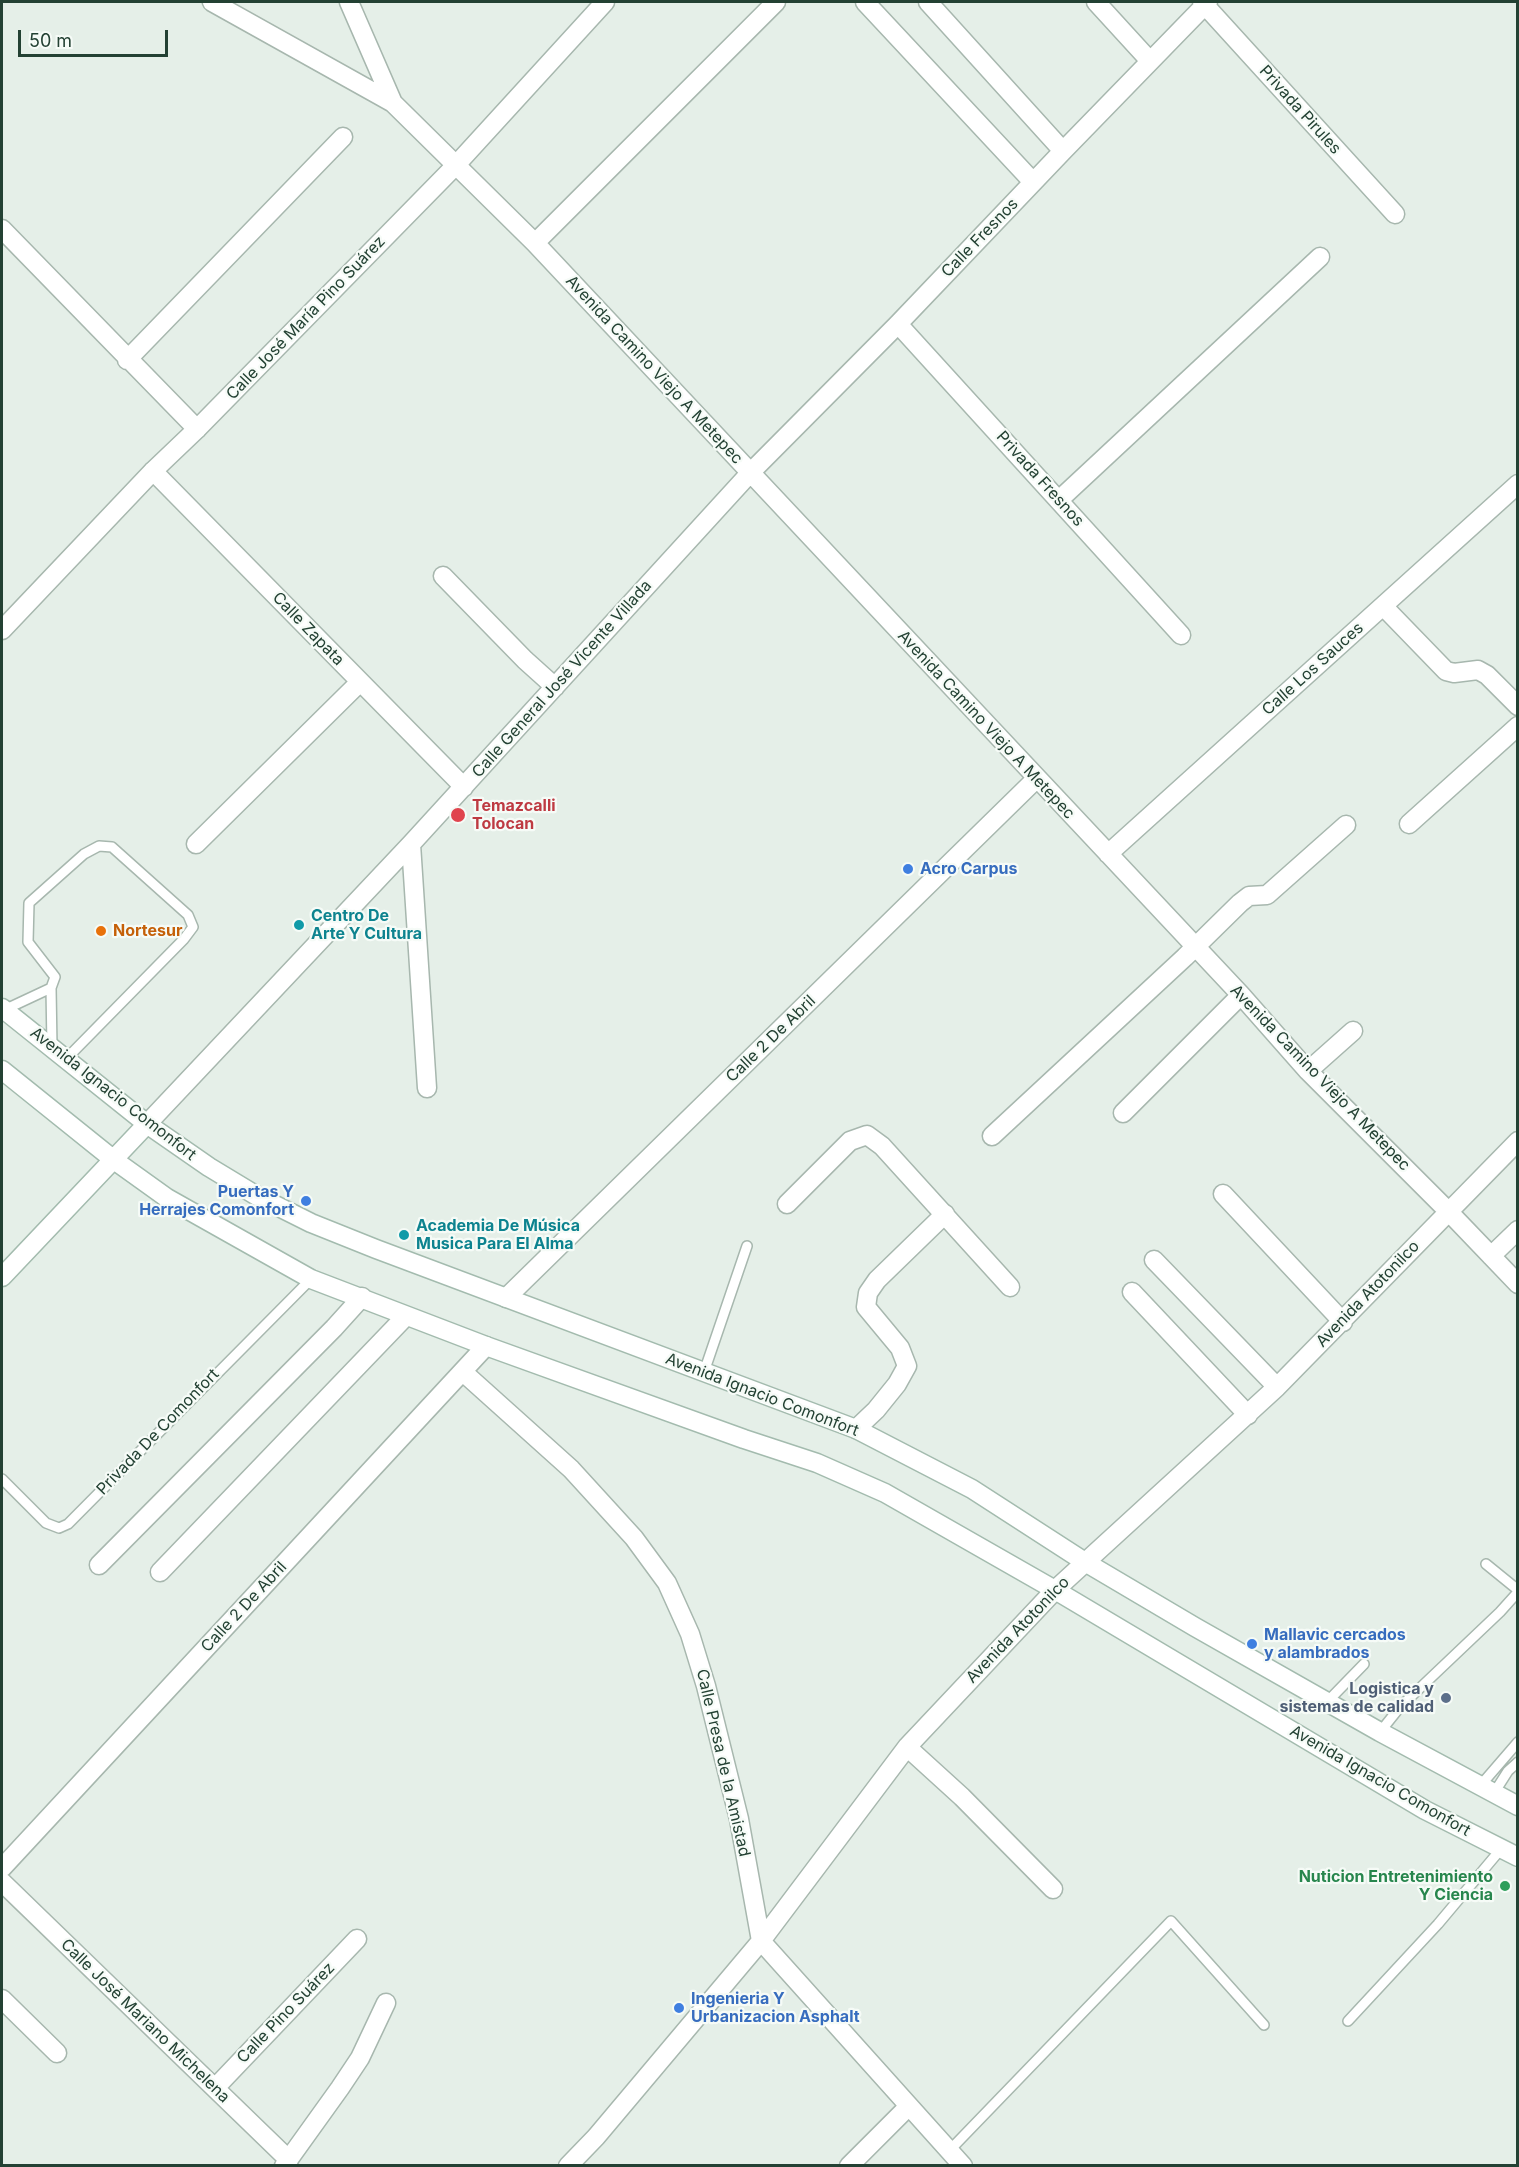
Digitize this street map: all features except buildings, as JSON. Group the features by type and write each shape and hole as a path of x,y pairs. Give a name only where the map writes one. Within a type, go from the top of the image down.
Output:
{"street":[{"path":"212,2 393,103"},
{"path":"349,2 393,103"},
{"name":"Calle José María Pino Suárez","path":"2,630 153,471 456,165 605,2"},
{"path":"535,243 776,2"},
{"path":"865,2 1033,182"},
{"path":"928,2 1063,151"},
{"path":"1095,2 1150,61"},
{"name":"Calle Fresnos","path":"750,473 898,324 1205,3"},
{"name":"Privada Pirules","path":"1205,3 1395,214"},
{"name":"Avenida Camino Viejo A Metepec","path":"393,103 535,243 1241,995 1308,1071 1518,1284"},
{"path":"127,360 344,137"},
{"path":"2,229 127,360 197,429"},
{"path":"1059,500 1320,257"},
{"name":"Privada Fresnos","path":"898,324 1181,635"},
{"name":"Calle Zapata","path":"153,471 464,788"},
{"name":"Calle General José Vicente Villada","path":"2,1277 464,788 750,473"},
{"name":"Calle Los Sauces","path":"1108,854 1518,484"},
{"path":"442,576 555,687"},
{"path":"1383,606 1446,671 1454,673 1478,670 1487,675 1518,706"},
{"path":"196,844 360,682"},
{"path":"1409,824 1518,726"},
{"name":"Calle 2 De Abril","path":"506,1298 1036,779"},
{"path":"992,1136 1195,948 1245,898 1267,895 1346,825"},
{"path":"411,844 427,1088"},
{"path":"1123,1113 1241,995"},
{"name":"Avenida Ignacio Comonfort","path":"3,1009 60,1052 147,1124 209,1167 257,1196 311,1223 856,1429 972,1489 1085,1562 1195,1627 1380,1732 1518,1806"},
{"path":"1308,1071 1353,1031"},
{"name":"Avenida Ignacio Comonfort","path":"2,1070 114,1160 176,1204 310,1279 486,1346 733,1435 817,1462 885,1493 1055,1590 1425,1810 1518,1857"},
{"path":"787,1204 850,1141 867,1135 882,1146 1010,1287"},
{"name":"Avenida Atotonilco","path":"568,2166 610,2120 761,1941 907,1747 1055,1590 1277,1388 1518,1141"},
{"path":"1223,1194 1343,1322"},
{"path":"856,1429 890,1393 904,1375 907,1366 900,1348 866,1307 868,1293 877,1280 945,1214"},
{"path":"1491,1256 1518,1230"},
{"path":"1154,1260 1277,1388"},
{"path":"1132,1292 1248,1416"},
{"path":"99,1565 362,1297"},
{"path":"160,1572 406,1316"},
{"name":"Calle 2 De Abril","path":"2,1868 486,1346"},
{"name":"Calle Presa de la Amistad","path":"463,1372 572,1469 634,1538 667,1583 690,1634 706,1686 739,1819 761,1941"},
{"path":"907,1747 962,1797 1053,1889"},
{"name":"Calle José Mariano Michelena","path":"2,1882 215,2088 287,2163"},
{"name":"Calle Pino Suárez","path":"215,2088 357,1939"},
{"path":"761,1941 963,2166"},
{"path":"2,1999 57,2053"},
{"path":"287,2163 360,2058 386,2003"},
{"path":"849,2166 909,2106"}],"lane":[{"path":"99,846 112,847 188,915 193,927 184,939 60,1052 51,988 55,977 28,942 29,903 84,854 99,846"},
{"path":"3,1009 51,988"},
{"path":"704,1372 747,1246"},
{"name":"Privada De Comonfort","path":"2,1479 46,1523 59,1528 68,1524 310,1279"},
{"path":"1380,1732 1400,1707 1500,1612 1518,1591 1486,1564"},
{"path":"1327,1702 1364,1664"},
{"path":"1487,1789 1518,1742"},
{"path":"1487,1789 1518,1761"},
{"path":"1348,2021 1438,1924 1501,1848"},
{"path":"949,2151 1171,1921 1264,2025"}],"place":[{"name":"Temazcalli Tolocan","path":"458,815"},
{"name":"Acro Carpus","path":"908,869"},
{"name":"Centro De Arte Y Cultura","path":"299,925"},
{"name":"Nortesur","path":"101,931"},
{"name":"Puertas Y Herrajes Comonfort","path":"306,1201"},
{"name":"Academia De Música Musica Para El Alma","path":"404,1235"},
{"name":"Mallavic cercados y alambrados","path":"1252,1644"},
{"name":"Logistica y sistemas de calidad","path":"1446,1698"},
{"name":"Nuticion Entretenimiento Y Ciencia","path":"1505,1886"},
{"name":"Ingenieria Y Urbanizacion Asphalt","path":"679,2008"}]}
